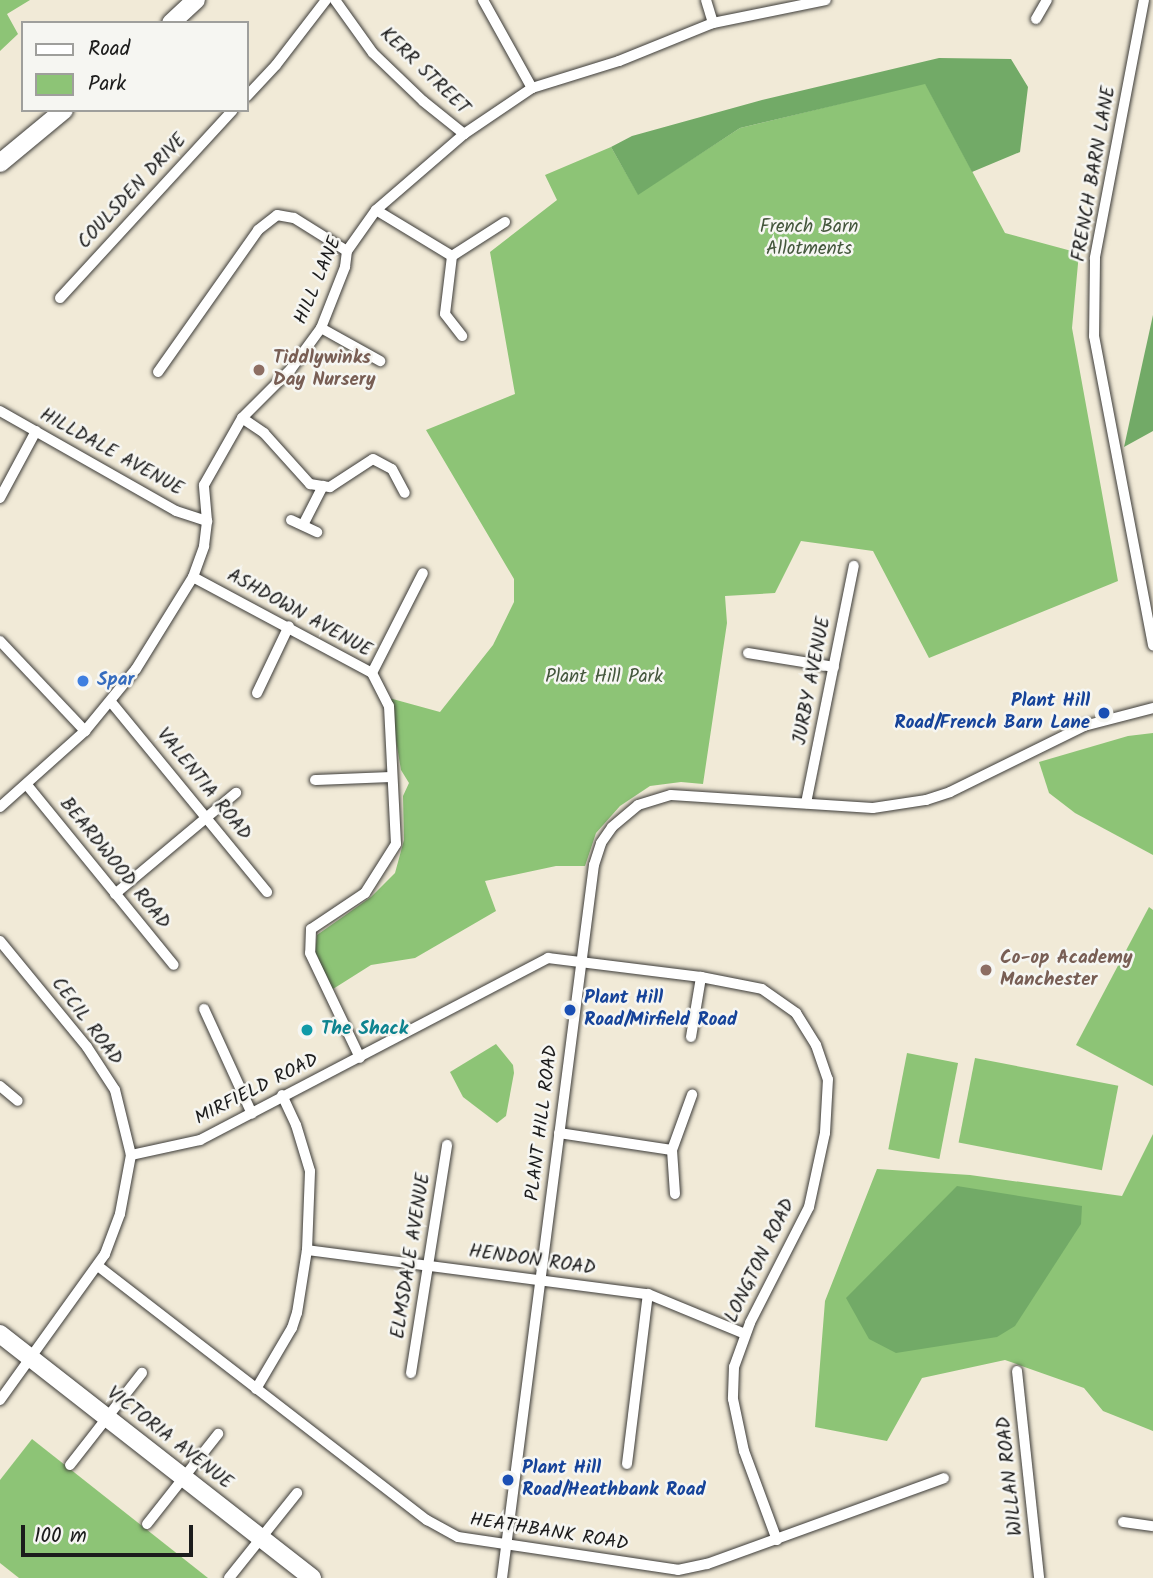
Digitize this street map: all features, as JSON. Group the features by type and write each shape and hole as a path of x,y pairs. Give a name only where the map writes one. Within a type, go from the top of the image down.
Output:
{"main road":[{"path":"173,21 195,0"},
{"path":"0,163 62,112"},
{"name":"VICTORIA AVENUE","path":"0,1334 312,1578"}],"street":[{"path":"248,95 276,65 326,0"},
{"name":"KERR STREET","path":"335,0 373,53 423,101 464,134"},
{"path":"483,0 532,88"},
{"path":"706,0 713,23"},
{"name":"HILL LANE","path":"0,807 85,731 136,669 193,577 204,546 208,521 204,485 242,418 291,369 321,328 345,267 348,251 376,210 464,134 532,88 619,61 713,23 826,0"},
{"path":"1035,19 1047,0"},
{"name":"FRENCH BARN LANE","path":"1144,0 1148,10 1095,258 1094,336 1153,645"},
{"name":"COULSDEN DRIVE","path":"60,298 231,112"},
{"path":"376,210 452,256"},
{"path":"158,372 258,230 277,215 294,218 348,251"},
{"path":"452,256 505,222"},
{"path":"452,256 445,314 462,336"},
{"path":"321,328 380,361"},
{"name":"HILLDALE AVENUE","path":"0,411 176,511 208,521"},
{"path":"242,418 264,433 310,484 330,487 373,459 392,469 405,493"},
{"path":"0,498 36,431"},
{"path":"303,525 323,485"},
{"path":"291,520 317,533"},
{"name":"JURBY AVENUE","path":"806,803 854,566"},
{"path":"372,673 423,573"},
{"name":"ASHDOWN AVENUE","path":"193,577 289,626 372,673 389,706 396,844 365,893 311,929 310,953 360,1058"},
{"path":"257,693 289,626"},
{"path":"0,641 85,731"},
{"path":"748,653 834,667"},
{"name":"VALENTIA ROAD","path":"111,702 267,892"},
{"name":"PLANT HILL ROAD","path":"502,1578 594,865 606,835 631,810 646,801 671,795 873,808 926,800 950,792 1084,726 1153,708"},
{"path":"315,780 392,777"},
{"name":"BEARDWOOD ROAD","path":"27,785 174,965"},
{"path":"115,894 236,793"},
{"name":"CECIL ROAD","path":"0,941 87,1046 115,1090 131,1155 117,1226 98,1266 0,1400"},
{"name":"MIRFIELD ROAD","path":"131,1155 200,1140 548,958 582,961"},
{"name":"LONGTON ROAD","path":"582,961 701,977 762,989 796,1013 816,1045 828,1079 825,1133 809,1207 745,1334 734,1367 733,1399 744,1451 777,1540"},
{"path":"691,1037 701,977"},
{"path":"204,1009 252,1114"},
{"path":"0,1086 18,1101"},
{"path":"675,1194 673,1150 692,1094"},
{"path":"257,1389 286,1342 295,1321 307,1250 310,1171 296,1125 282,1095"},
{"path":"559,1133 673,1150"},
{"name":"ELMSDALE AVENUE","path":"411,1373 447,1145"},
{"name":"HENDON ROAD","path":"307,1250 648,1294 745,1334"},
{"name":"HEATHBANK ROAD","path":"98,1266 433,1525 458,1537 678,1570 707,1564 777,1540 944,1478"},
{"path":"627,1464 648,1294"},
{"name":"WILLAN ROAD","path":"1017,1371 1039,1578"},
{"path":"70,1465 142,1373"},
{"path":"147,1524 218,1434"},
{"path":"229,1578 297,1493"},
{"path":"1122,1522 1153,1526"}],"green space":[{"path":"0,0 30,0 7,14 18,34 0,51"},
{"path":"939,58 1011,59 1028,87 1020,152 972,172 925,84 740,128 638,195 611,147 632,136 762,100"},
{"path":"925,83 1005,233 1079,253 1072,328 1118,581 929,658 873,551 801,541 775,593 725,596 727,623 703,784 681,782 650,786 620,806 596,833 585,866 556,866 485,881 496,911 415,958 371,965 333,989 315,954 317,935 371,897 395,873 404,840 403,796 409,783 401,770 389,698 440,712 493,645 514,602 514,579 426,430 515,394 490,252 557,200 545,175 611,147 638,194 740,128"},
{"path":"1153,315 1153,431 1124,447"},
{"path":"1153,733 1153,855 1075,813 1049,793 1039,762 1128,736"},
{"path":"1149,907 1153,910 1153,1086 1076,1045"},
{"path":"496,1044 513,1065 514,1073 506,1116 497,1123 463,1097 450,1072"},
{"path":"907,1053 958,1063 939,1159 888,1149"},
{"path":"975,1058 1118,1086 1102,1170 959,1142"},
{"path":"1153,1134 1153,1431 1103,1411 1084,1388 1005,1360 922,1378 887,1441 815,1427 825,1301 877,1169 970,1175 1122,1196"},
{"path":"957,1186 1082,1206 1081,1224 1015,1326 997,1337 896,1353 869,1339 846,1298"},
{"path":"32,1439 208,1578 19,1578 0,1563 0,1480"}],"place":[{"name":"Tiddlywinks Day Nursery","path":"259,370"},
{"name":"Spar","path":"83,681"},
{"name":"Plant Hill Road/French Barn Lane","path":"1104,713"},
{"name":"Co-op Academy Manchester","path":"986,970"},
{"name":"Plant Hill Road/Mirfield Road","path":"570,1010"},
{"name":"The Shack","path":"307,1030"},
{"name":"Plant Hill Road/Heathbank Road","path":"508,1480"}],"park label":[{"name":"French Barn Allotments","path":"809,239"},
{"name":"Plant Hill Park","path":"604,678"}]}
